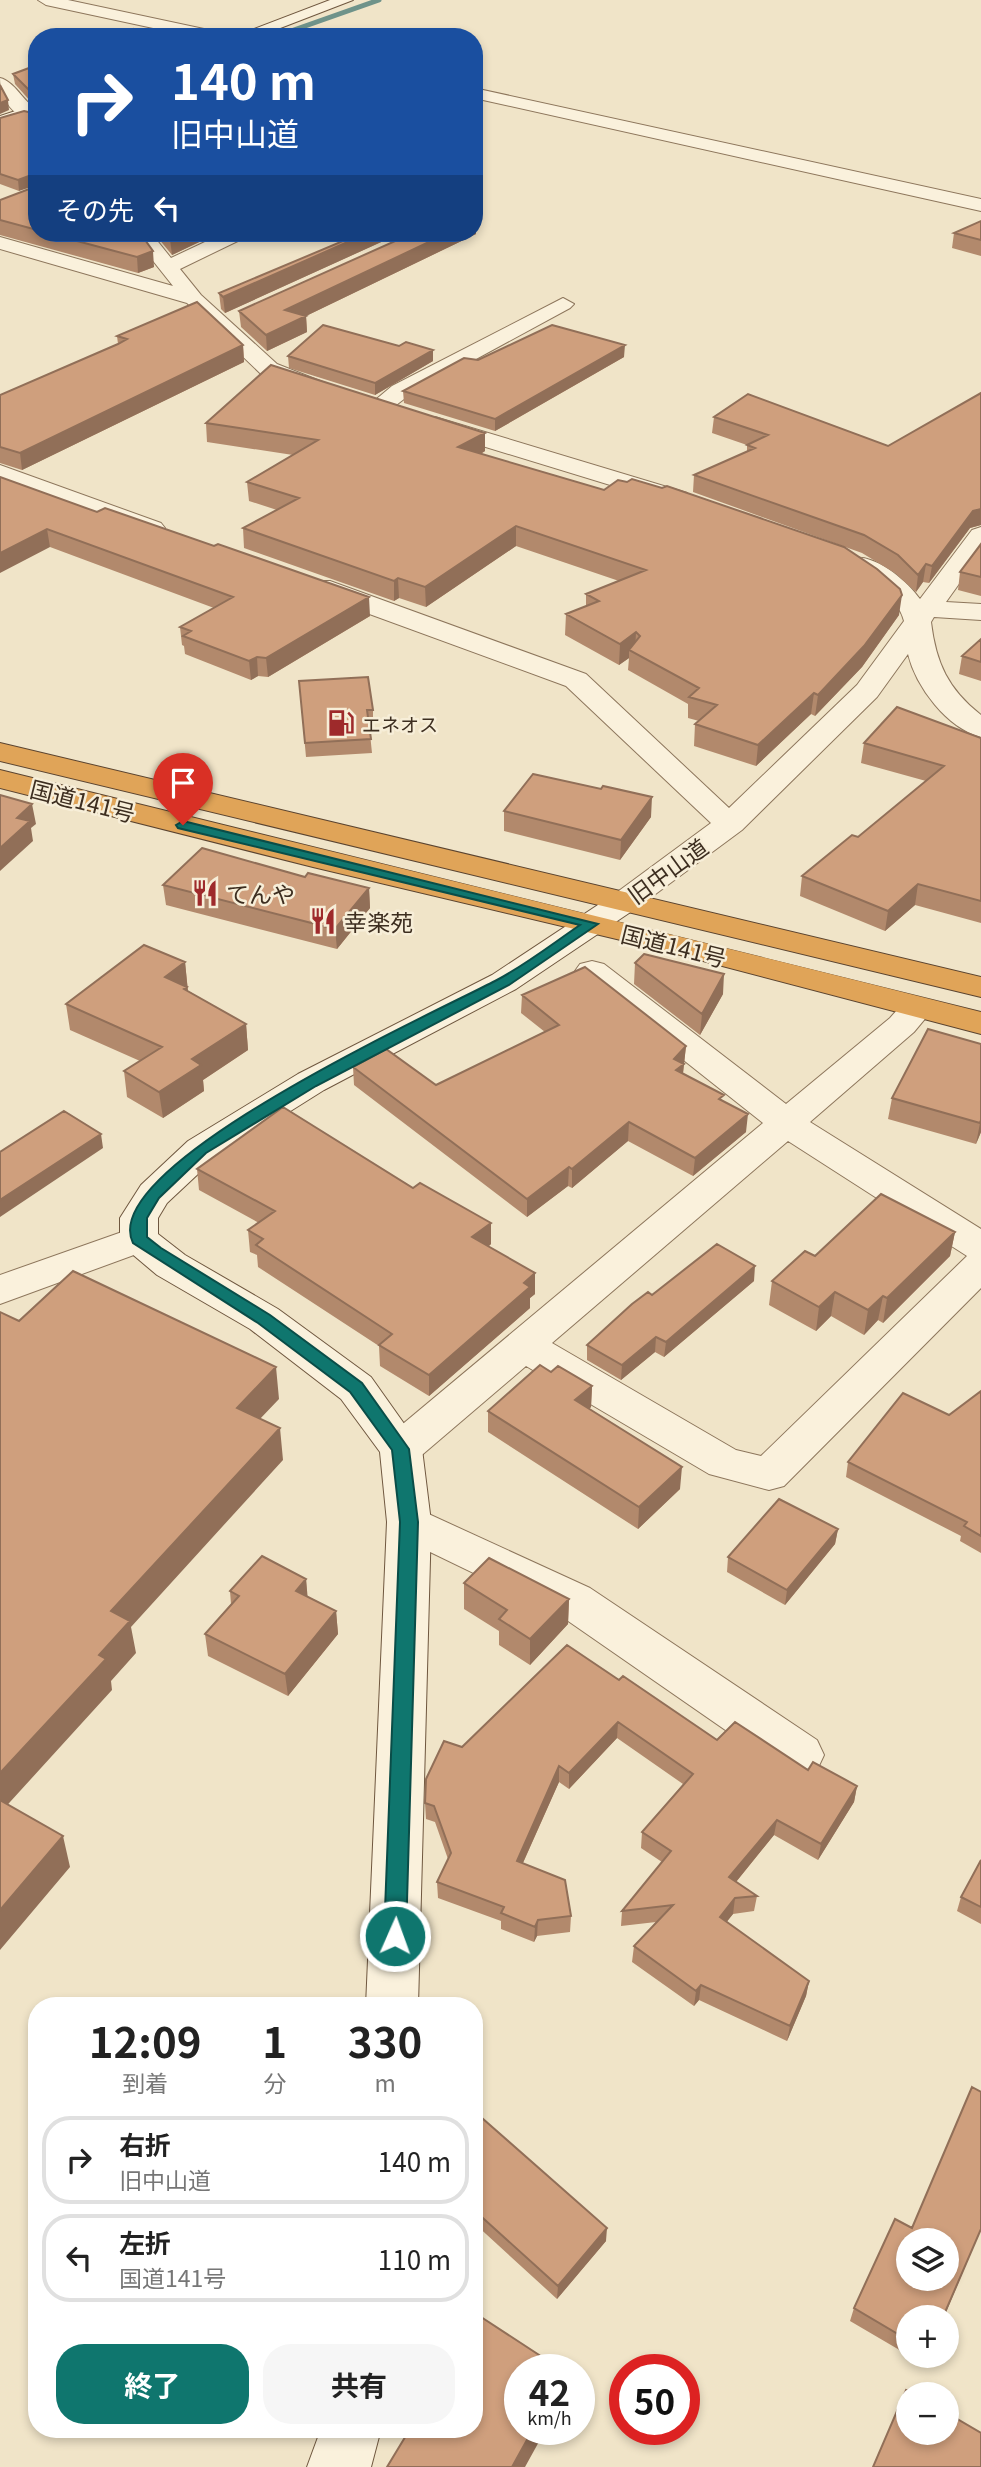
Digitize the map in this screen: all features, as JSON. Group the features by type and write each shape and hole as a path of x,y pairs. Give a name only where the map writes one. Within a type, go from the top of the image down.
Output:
{"highway":[{"name":"国道141号","path":"0,752 627,900 981,987"},
{"name":"国道141号","path":"0,779 981,1023"}],"street":[{"path":"46,0 176,28"},
{"path":"266,28 345,0"},
{"path":"0,83 13,101 28,110"},
{"path":"483,95 981,205"},
{"path":"0,121 28,114"},
{"path":"148,242 194,299 269,369 281,376 703,506"},
{"path":"168,267 220,242"},
{"path":"0,243 194,299"},
{"path":"379,407 400,391 564,303"},
{"path":"221,325 245,314"},
{"path":"0,471 182,538"},
{"name":"旧中山道","path":"139,1239 139,1218 154,1194 201,1150 311,1083 504,982 627,900 730,823 867,691 981,535"},
{"path":"843,556 885,581 922,615 981,612"},
{"path":"299,580 558,671 576,680 709,808 730,823"},
{"path":"922,615 920,649 939,693 981,728"},
{"path":"592,971 788,1124 981,1247"},
{"path":"401,1449 788,1124 902,1025 917,1007"},
{"path":"0,1290 139,1239 172,1265 264,1319 356,1388 401,1449 409,1522 392,1997"},
{"path":"523,1345 724,1463 768,1474 981,1265"},
{"path":"409,1522 573,1601 800,1755"},
{"path":"338,2467 346,2453 349,2438"}],"building":[{"path":"28,68 28,89 13,74"},
{"path":"0,85 8,100 0,103"},
{"path":"28,112 28,176 18,180 0,174 0,118"},
{"path":"28,189 28,228 0,220 0,200"},
{"path":"981,221 981,240 954,233"},
{"path":"81,242 146,242 153,251 137,257"},
{"path":"341,242 348,242 223,297 219,293"},
{"path":"393,242 429,242 285,310 306,316 266,335 239,311"},
{"path":"197,302 243,345 20,453 0,447 0,395 118,344 127,339 117,336"},
{"path":"323,325 399,346 406,342 433,350 375,383 288,356"},
{"path":"552,325 625,345 495,419 403,391 464,358 478,360"},
{"path":"271,365 485,433 458,447 604,490 618,480 627,482 632,479 662,488 667,486 844,547 877,569 900,589 902,595 864,646 818,695 814,693 758,745 695,724 717,705 689,697 699,688 629,650 640,636 636,632 620,644 566,614 599,601 586,594 646,570 516,526 425,587 398,578 394,581 243,528 299,498 247,482 318,440 206,423"},
{"path":"981,393 981,509 973,511 932,566 926,564 918,575 898,555 864,535 694,475 755,448 747,445 768,435 714,417 748,394 888,446"},
{"path":"0,477 97,512 105,508 214,546 218,544 369,597 266,658 257,657 249,661 183,636 191,631 180,627 233,597 47,529 0,553"},
{"path":"981,544 981,577 960,572"},
{"path":"981,639 981,662 962,656"},
{"name":"エネオス","path":"368,677 373,710 367,710 371,739 305,743 299,681"},
{"path":"897,707 981,738 981,901 918,884 888,911 802,876 852,835 858,837 944,766 864,743"},
{"path":"533,774 652,797 621,840 504,811"},
{"path":"0,795 32,804 17,818 30,821 0,848"},
{"path":"202,848 305,877 308,873 369,888 335,929 163,885"},
{"path":"144,945 185,962 165,977 187,987 184,989 246,1024 192,1059 201,1065 159,1092 124,1071 162,1047 66,1004"},
{"path":"644,954 724,974 702,1014 635,963"},
{"path":"585,967 686,1046 674,1059 684,1064 676,1070 724,1095 719,1099 748,1114 695,1158 629,1122 572,1169 569,1167 527,1199 353,1067 386,1049 436,1085 559,1025 522,995"},
{"path":"928,1029 981,1044 980,1123 892,1098"},
{"path":"283,1107 413,1188 420,1183 491,1223 472,1237 535,1273 524,1283 530,1287 429,1375 379,1345 392,1334 256,1245 263,1239 248,1230 275,1211 197,1169"},
{"path":"64,1111 101,1134 0,1200 0,1152"},
{"path":"881,1194 955,1232 887,1298 883,1296 868,1310 835,1292 819,1307 772,1281 805,1251 815,1256"},
{"path":"717,1244 755,1266 666,1342 656,1337 622,1365 587,1345 632,1304 648,1292 652,1295"},
{"path":"73,1271 276,1367 237,1408 280,1428 111,1611 130,1621 99,1655 106,1659 0,1773 0,1312 19,1321"},
{"path":"540,1365 551,1372 558,1366 592,1386 575,1400 682,1467 639,1507 488,1411"},
{"path":"981,1391 981,1536 964,1526 967,1522 848,1462 903,1393 949,1415"},
{"path":"779,1499 838,1529 787,1590 728,1557"},
{"path":"262,1556 306,1579 296,1591 336,1611 285,1674 205,1634 239,1596 230,1591"},
{"path":"489,1558 569,1599 530,1639 499,1619 507,1610 464,1583"},
{"path":"567,1645 619,1680 623,1676 717,1740 735,1722 808,1770 813,1762 857,1786 821,1844 777,1820 729,1877 757,1896 735,1898 720,1917 809,1981 790,2026 701,1985 696,1991 634,1946 673,1905 622,1911 671,1851 642,1832 693,1774 618,1722 569,1773 559,1766 517,1861 565,1880 571,1916 538,1920 535,1927 501,1913 504,1907 437,1882 451,1853 434,1806 425,1803 426,1779 444,1741 462,1747"},
{"path":"0,1800 63,1836 0,1910"},
{"path":"981,1860 981,1907 961,1897"},
{"path":"972,2087 981,2092 981,2229 959,2280 959,2228 912,2228"},
{"path":"483,2119 607,2228 558,2286 483,2218"},
{"path":"895,2219 912,2228 896,2228 896,2291 954,2291 948,2305 896,2305 896,2333 854,2308"},
{"path":"483,2318 538,2354 504,2354 504,2445 524,2445 512,2467 387,2467 405,2438 483,2438"},
{"path":"896,2413 896,2445 959,2445 959,2420 981,2433 981,2467 873,2467"}],"waterway":[{"path":"300,28 379,0"}],"place":[{"name":"エネオス","path":"341,723"},
{"name":"てんや","path":"205,893"},
{"name":"幸楽苑","path":"323,921"}],"route":[{"path":"183,825 591,924 504,982 311,1083 234,1127 201,1150 154,1194 139,1218 139,1239 155,1252 172,1265 264,1319 356,1388 401,1449 409,1522 395,1936"}]}
